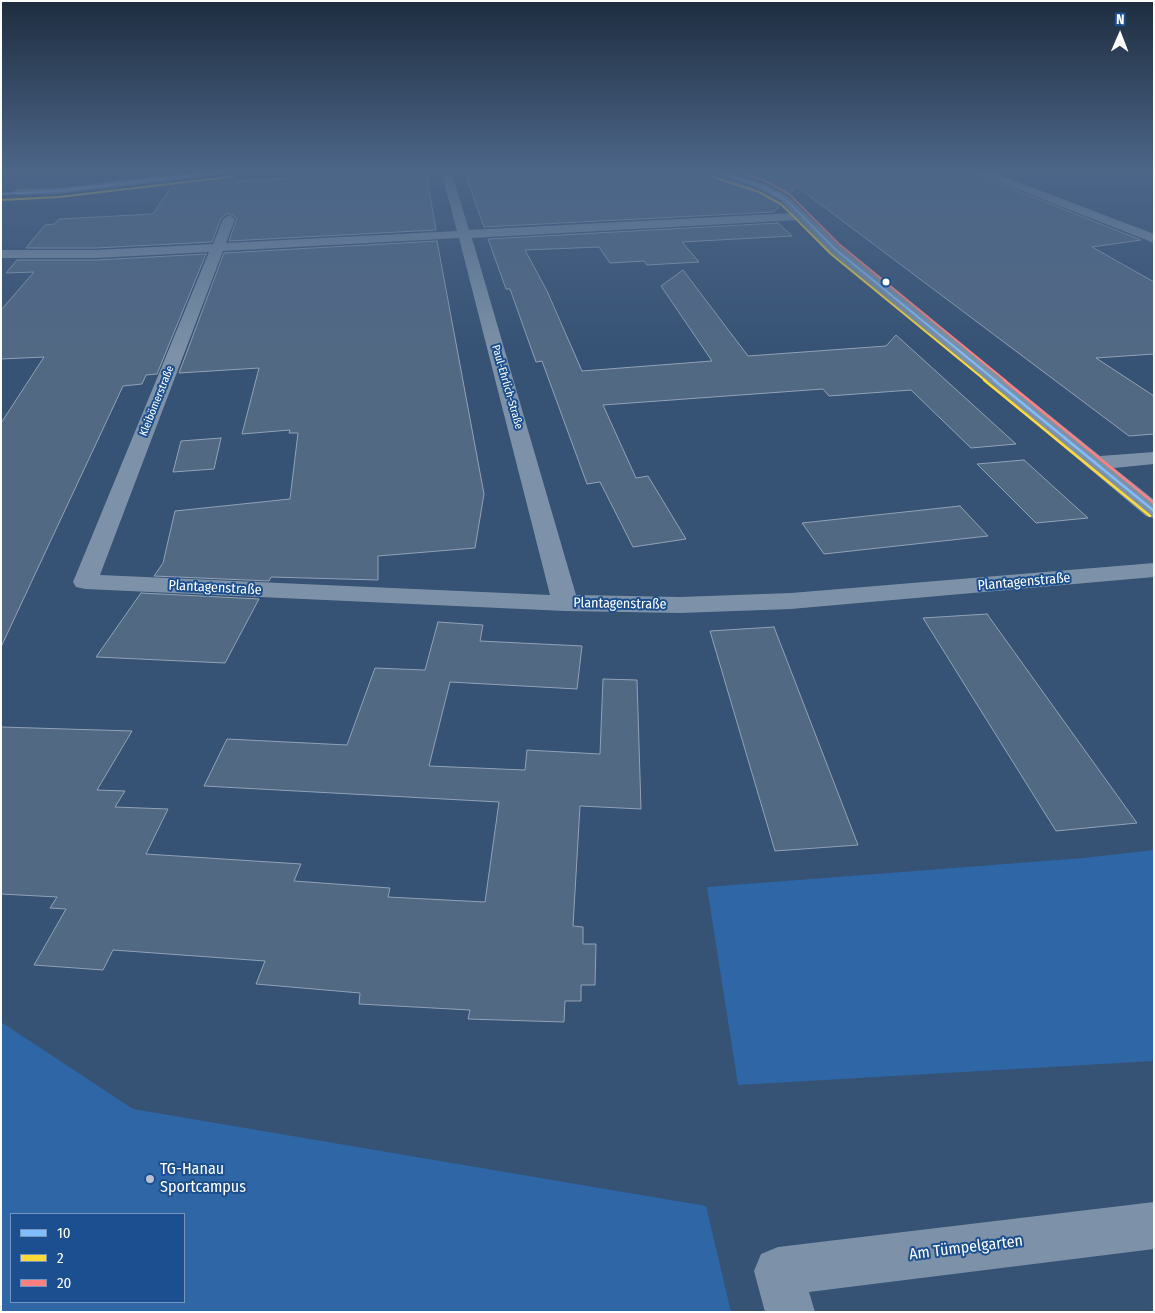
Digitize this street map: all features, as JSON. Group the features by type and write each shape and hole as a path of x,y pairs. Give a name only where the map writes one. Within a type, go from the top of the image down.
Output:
{"street":[{"name":"Kleibömerstraße","path":"85,582 223,232"},
{"path":"3,256 217,248 496,232"},
{"path":"818,232 835,250 1154,511"},
{"path":"1137,232 1154,239"},
{"name":"Paul-Ehrlich-Straße","path":"464,234 565,603"},
{"path":"1097,463 1154,458"},
{"name":"Plantagenstraße","path":"85,582 565,603 680,605 791,601 1154,570"},
{"name":"Am Tümpelgarten","path":"784,1291 1154,1225"}],"shaded area":[{"path":"1154,850 1154,1061 738,1085 707,887 1083,858"},
{"name":"TG-Hanau Sportcampus","path":"1,1022 133,1109 706,1206 731,1312 1,1312"}],"building":[{"path":"39,232 216,232 212,242 96,248 26,248"},
{"path":"232,232 393,232 229,241"},
{"path":"610,232 788,232 792,236 682,242 699,262 647,265 644,261 610,263 599,247 525,250 547,291 582,371 712,361 661,286 683,270 748,356 886,346 896,335 1016,444 971,448 911,390 829,396 823,389 603,405 636,478 648,476 686,539 633,547 600,482 587,484 542,361 536,362 510,289 506,289 488,239"},
{"path":"858,232 1122,232 1141,240 1092,247 1154,282 1154,354 1096,358 1154,396 1154,434 1129,436"},
{"path":"437,241 484,494 475,548 378,556 378,580 271,577 269,581 154,576 163,563 175,511 290,499 298,433 289,433 290,430 242,434 259,368 179,373 224,253"},
{"path":"206,254 157,374 146,375 142,384 123,386 1,647 1,423 44,357 1,359 1,310 34,272 6,273 17,260 96,260"},
{"path":"221,438 214,469 173,472 181,441"},
{"path":"1024,460 1088,518 1036,523 977,464"},
{"path":"960,506 988,536 824,554 802,523"},
{"path":"141,593 259,599 225,663 96,657"},
{"path":"987,614 1137,823 1056,831 923,618"},
{"path":"438,622 483,625 480,641 582,646 577,689 450,682 429,766 525,770 527,750 600,754 603,679 637,680 641,809 580,806 573,926 583,927 583,944 596,944 595,985 581,985 581,1001 565,1001 564,1022 468,1019 470,1010 359,1004 360,993 256,984 265,961 113,950 103,970 34,965 66,909 50,908 57,897 1,894 1,727 132,731 97,790 125,791 115,807 168,809 146,854 301,864 294,881 390,888 388,897 485,902 499,802 204,786 227,739 347,745 375,668 425,670"},
{"path":"774,627 858,845 775,851 710,631"}],"transit line":[{"name":"2","path":"809,232 831,254 1150,516"},
{"name":"10","path":"818,232 835,249 1154,511"},
{"name":"20","path":"827,232 839,244 1154,503"}],"place":[{"name":"TG-Hanau Sportcampus","path":"150,1179"}]}
